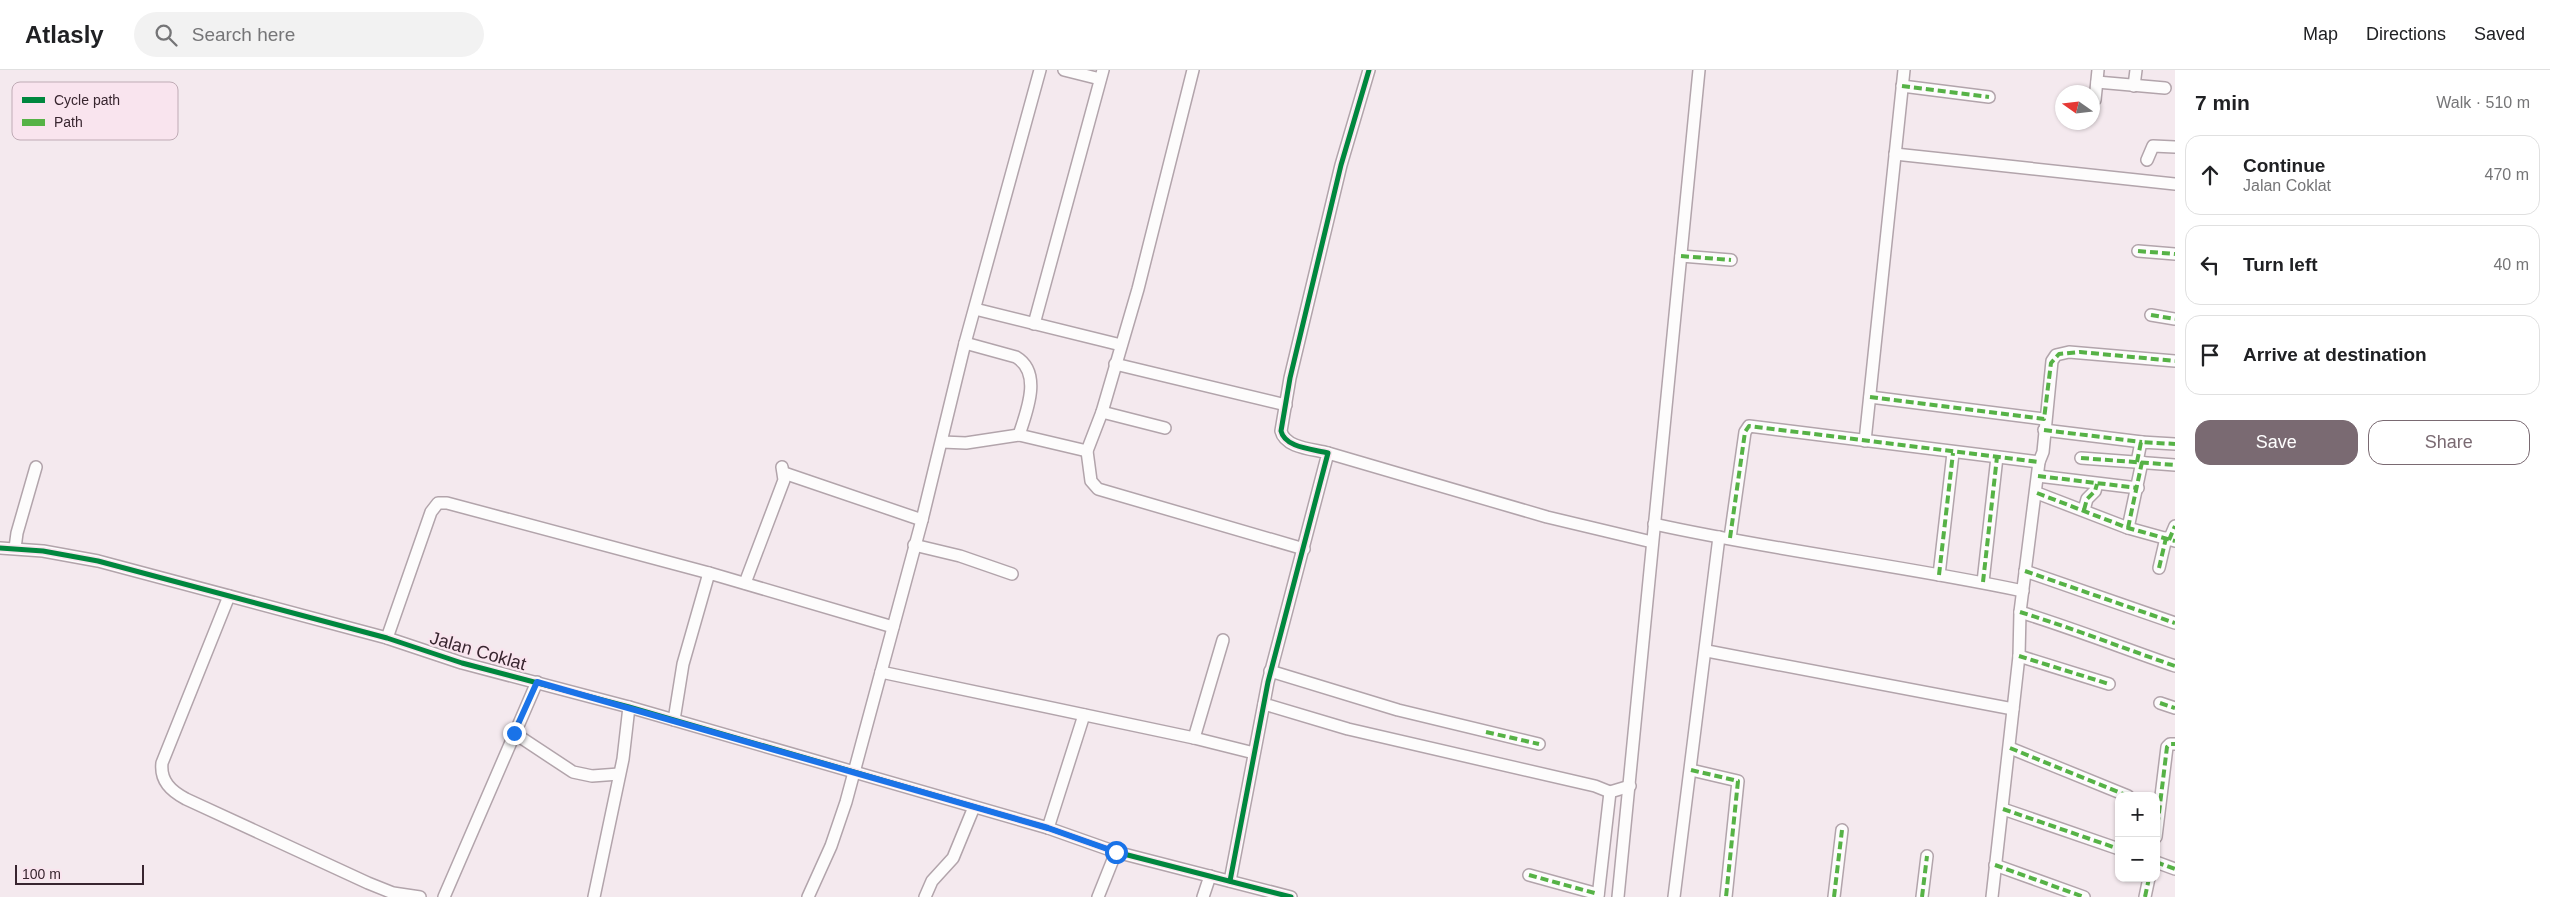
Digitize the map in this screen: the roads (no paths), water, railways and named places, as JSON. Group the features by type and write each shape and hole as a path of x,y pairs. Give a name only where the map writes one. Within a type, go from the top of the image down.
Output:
{"street":[{"path":"808,897 842,818 922,520 966,343 1040,70"},
{"path":"1034,324 1101,75 1064,70"},
{"path":"1193,70 1138,288 1102,412 1087,450 1091,481 1098,489 1304,549"},
{"path":"1369,70 1341,165 1290,378 1281,431 1282,436 1292,444 1547,517 1652,542"},
{"path":"1618,897 1699,70"},
{"path":"1865,441 1904,70"},
{"path":"2097,85 2098,70"},
{"path":"2134,86 2136,70"},
{"path":"2097,82 2166,88"},
{"path":"1902,86 1989,97"},
{"path":"2147,160 2153,146 2175,147"},
{"path":"1895,154 2175,184"},
{"path":"2138,251 2175,254"},
{"path":"1681,256 1731,260"},
{"path":"976,309 1121,345"},
{"path":"2151,315 2175,319"},
{"path":"966,343 1016,357 1021,360 1030,374 1032,384 1019,435"},
{"path":"1992,897 2020,656 2020,612 2037,493 2039,462 2043,452 2044,424 2052,363 2059,354 2080,352 2175,361"},
{"path":"1116,364 1286,405"},
{"path":"1870,397 2044,424 2142,442 2175,444"},
{"path":"1102,412 1165,428"},
{"path":"1674,897 1706,651 1725,538 1747,427 2039,462"},
{"path":"942,442 966,443 1019,435 1087,450"},
{"path":"2128,528 2138,488 2142,442"},
{"path":"1230,881 1270,670 1304,549 1328,453"},
{"path":"1939,574 1953,453"},
{"path":"1983,582 1997,457"},
{"path":"2081,458 2175,465"},
{"path":"15,548 17,532 36,467"},
{"path":"745,583 783,469 922,520"},
{"path":"2038,476 2138,488"},
{"path":"2084,510 2087,498 2095,491 2097,484"},
{"path":"2037,493 2128,528 2170,540"},
{"path":"387,638 431,512 438,503 448,502 745,583 893,627"},
{"path":"1654,524 1767,547 1939,574 2023,591"},
{"path":"2159,568 2175,526"},
{"path":"914,545 960,556 1012,574"},
{"name":"Jalan Coklat","path":"0,548 15,548 80,557 387,638 462,663 629,707 853,774 1048,828 1116,852 1287,896"},
{"path":"2025,571 2175,623"},
{"path":"674,720 683,664 709,574"},
{"path":"229,596 162,763 162,777 166,783 186,799 368,883 393,892 420,897"},
{"path":"2020,612 2064,625 2081,633 2175,666"},
{"path":"1194,738 1223,640"},
{"path":"1706,651 2013,709"},
{"path":"2020,656 2109,684"},
{"path":"1270,670 1398,710 1539,744"},
{"path":"881,672 1194,738 1254,753"},
{"path":"444,897 537,682"},
{"path":"2160,703 2175,708"},
{"path":"1264,704 1348,729 1480,758 1595,786 1610,792 1630,786"},
{"path":"594,897 620,774 629,707"},
{"path":"1048,828 1084,715"},
{"path":"514,733 573,772 592,776 620,774"},
{"path":"2160,794 2167,747 2170,744 2175,744"},
{"path":"2010,748 2118,792"},
{"path":"1691,770 1738,781 1726,897"},
{"path":"1529,875 1598,895 1610,792"},
{"path":"925,897 932,881 953,858 974,807"},
{"path":"2003,809 2115,848"},
{"path":"1834,897 1842,830"},
{"path":"1098,897 1116,852"},
{"path":"1922,897 1927,856"},
{"path":"2160,863 2175,869"},
{"path":"1995,865 2084,897"},
{"path":"1203,897 1210,876"},
{"path":"2145,897 2149,882"}]}
